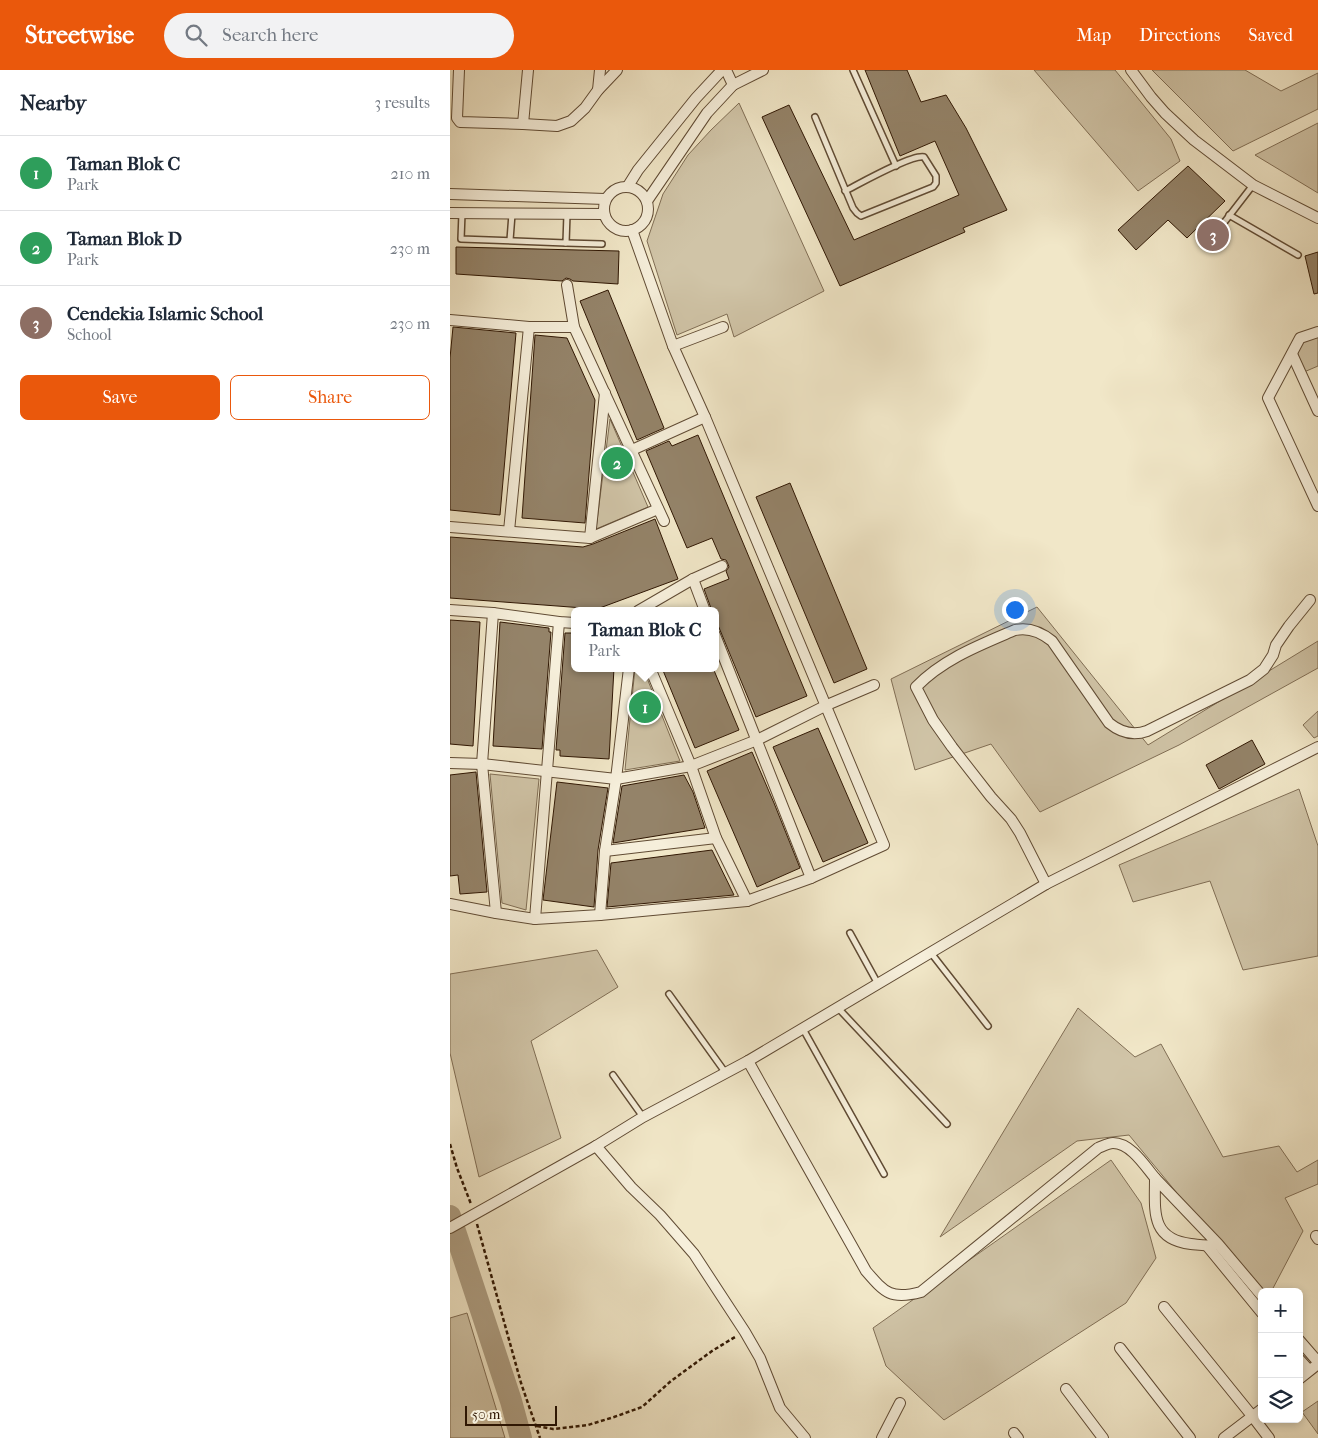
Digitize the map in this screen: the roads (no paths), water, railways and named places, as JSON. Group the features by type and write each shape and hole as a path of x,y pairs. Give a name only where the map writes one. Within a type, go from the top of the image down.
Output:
{"street":[{"path":"459,70 457,118 460,122 557,126 571,121 585,108 598,90 617,70"},
{"path":"523,124 528,70"},
{"path":"598,90 600,70"},
{"path":"628,186 638,170 696,98 722,70"},
{"path":"726,70 733,85"},
{"path":"646,201 707,113 733,85 763,70"},
{"path":"1132,70 1151,97 1194,140 1252,185 1318,218"},
{"path":"622,186 636,189 642,194 648,208 644,221 640,226 632,230 623,231 614,228 604,214 603,206 605,199 609,193 622,186"},
{"path":"450,194 605,199"},
{"path":"450,213 604,214"},
{"path":"450,904 535,919 600,916 747,900 811,878 884,845 705,416 673,346 632,230"},
{"path":"567,285 574,327 664,521"},
{"path":"450,320 529,328 574,327"},
{"path":"673,346 723,327"},
{"path":"509,531 529,328"},
{"path":"1318,332 1300,338 1268,398 1318,506"},
{"path":"1292,354 1318,411"},
{"path":"590,538 605,393"},
{"path":"632,450 705,416"},
{"path":"450,527 590,538 658,509"},
{"path":"645,607 693,579 722,566"},
{"path":"693,579 704,607"},
{"path":"1046,884 1020,833 952,747 933,720 916,687 927,676 951,660 1007,633 1024,628 1044,635 1052,641 1109,723 1124,732 1139,734 1250,680 1264,669 1273,655 1280,638 1310,600"},
{"path":"450,610 493,613 571,623"},
{"path":"493,613 482,764 496,913"},
{"path":"535,919 559,622"},
{"path":"719,645 811,878"},
{"path":"600,916 606,851 629,672"},
{"path":"652,672 691,766 716,838 747,900"},
{"path":"450,763 482,764 616,779 691,766 757,740 874,685"},
{"path":"450,1228 725,1072 748,1061 1046,884 1318,747"},
{"path":"606,851 716,838"},
{"path":"748,1061 866,1271 888,1292 898,1296 921,1292 1098,1148 1112,1143 1120,1144 1132,1151 1213,1246 1258,1307"},
{"path":"596,1146 631,1187 694,1254 760,1358 780,1408 805,1438"},
{"path":"1155,1178 1157,1221 1164,1234 1174,1240 1213,1246 1258,1292"},
{"path":"1164,1307 1253,1416 1268,1438"},
{"path":"1303,1345 1318,1363 1303,1375"},
{"path":"1120,1348 1190,1438"},
{"path":"1303,1363 1309,1370"},
{"path":"1066,1389 1103,1438"},
{"path":"893,1438 884,1434 900,1403"},
{"path":"1224,1438 1258,1412"}],"lane":[{"path":"853,70 896,166"},
{"path":"815,117 845,191 853,208 862,216 933,187 936,183 936,176 924,157 920,156 845,191"},
{"path":"1216,233 1252,185"},
{"path":"462,214 461,238 602,244"},
{"path":"510,240 512,214"},
{"path":"566,243 567,214"},
{"path":"1229,215 1298,255"},
{"path":"850,933 878,984"},
{"path":"931,952 988,1026"},
{"path":"669,994 725,1072"},
{"path":"838,1008 947,1124"},
{"path":"803,1028 884,1174"},
{"path":"613,1075 643,1118"}],"waterway":[{"path":"450,1216 511,1401 521,1438"}],"place":[{"name":"Cendekia Islamic School","path":"1213,235"},
{"name":"Taman Blok D","path":"617,463"},
{"name":"Taman Blok C","path":"645,707"}]}
